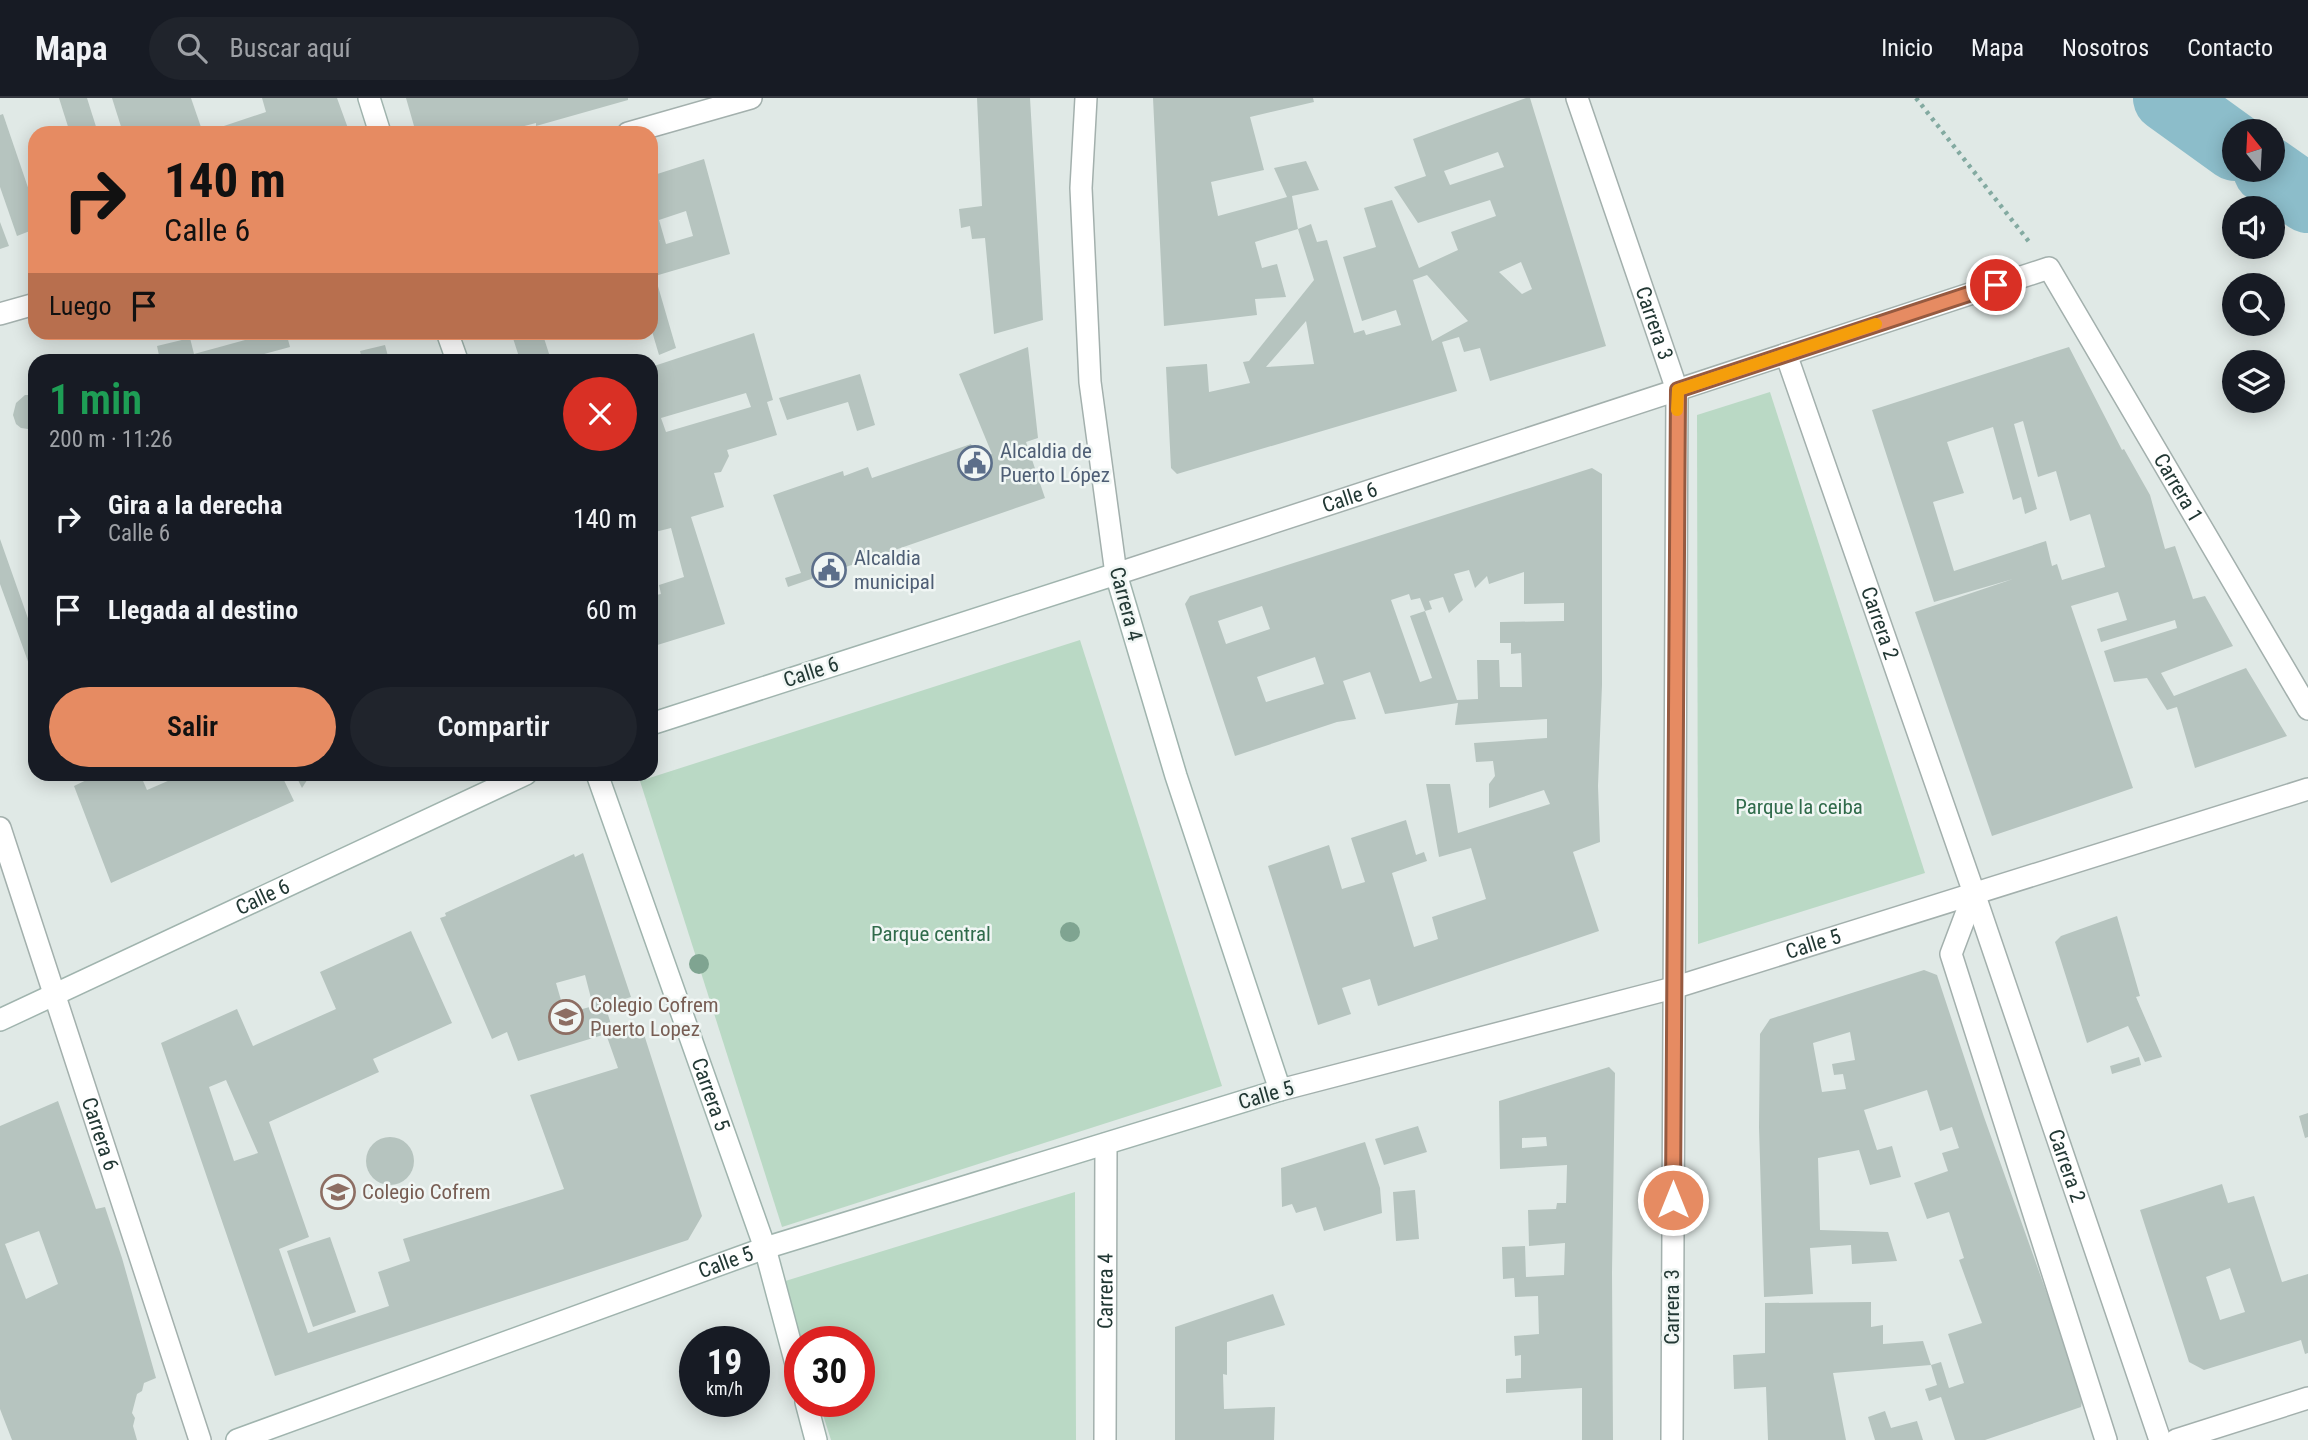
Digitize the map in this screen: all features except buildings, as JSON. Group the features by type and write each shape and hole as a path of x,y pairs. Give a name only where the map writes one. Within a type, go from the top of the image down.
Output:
{"street":[{"path":"369,98 378,126"},
{"path":"653,126 751,98"},
{"name":"Carrera 4","path":"1086,98 1081,188 1090,382 1116,573 1176,776 1280,1090"},
{"name":"Carrera 3","path":"1577,98 1678,390 1672,1440"},
{"name":"Calle 6","path":"658,722 2049,268"},
{"name":"Carrera 1","path":"2049,268 2308,709"},
{"path":"0,314 28,306"},
{"name":"Carrera 2","path":"1786,354 1975,893 2160,1440"},
{"name":"Calle 6","path":"0,1020 511,781"},
{"name":"Carrera 5","path":"599,781 765,1248 786,1326"},
{"name":"Calle 5","path":"237,1440 765,1248 1280,1090 1673,988 2308,789"},
{"name":"Carrera 6","path":"0,828 200,1440"},
{"path":"1975,893 1951,954 2106,1440"},
{"name":"Carrera 4","path":"1105,1440 1106,1144"},
{"path":"2176,1440 2308,1398"},
{"path":"810,1417 816,1440"}],"path":[{"path":"1916,98 2049,268"}],"green space":[{"name":"Parque la ceiba","path":"1770,392 1925,873 1698,944 1697,415"},
{"name":"Parque central","path":"1080,640 1222,1086 782,1227 640,781 658,781 658,775"},
{"path":"1075,1192 1076,1440 831,1440 824,1417 875,1417 875,1326 795,1326 782,1282"}],"waterway":[{"path":"2167,98 2222,138"},
{"path":"2284,182 2308,199"}],"slow traffic":[{"path":"1677,410 1678,390 1876,324"}],"place":[{"name":"Alcaldia de Puerto López","path":"975,463"},
{"name":"Alcaldia municipal","path":"829,570"},
{"name":"Colegio Cofrem Puerto Lopez","path":"566,1017"},
{"name":"Colegio Cofrem","path":"338,1192"}],"route":[{"path":"1673,1200 1678,390 1996,285"}]}
